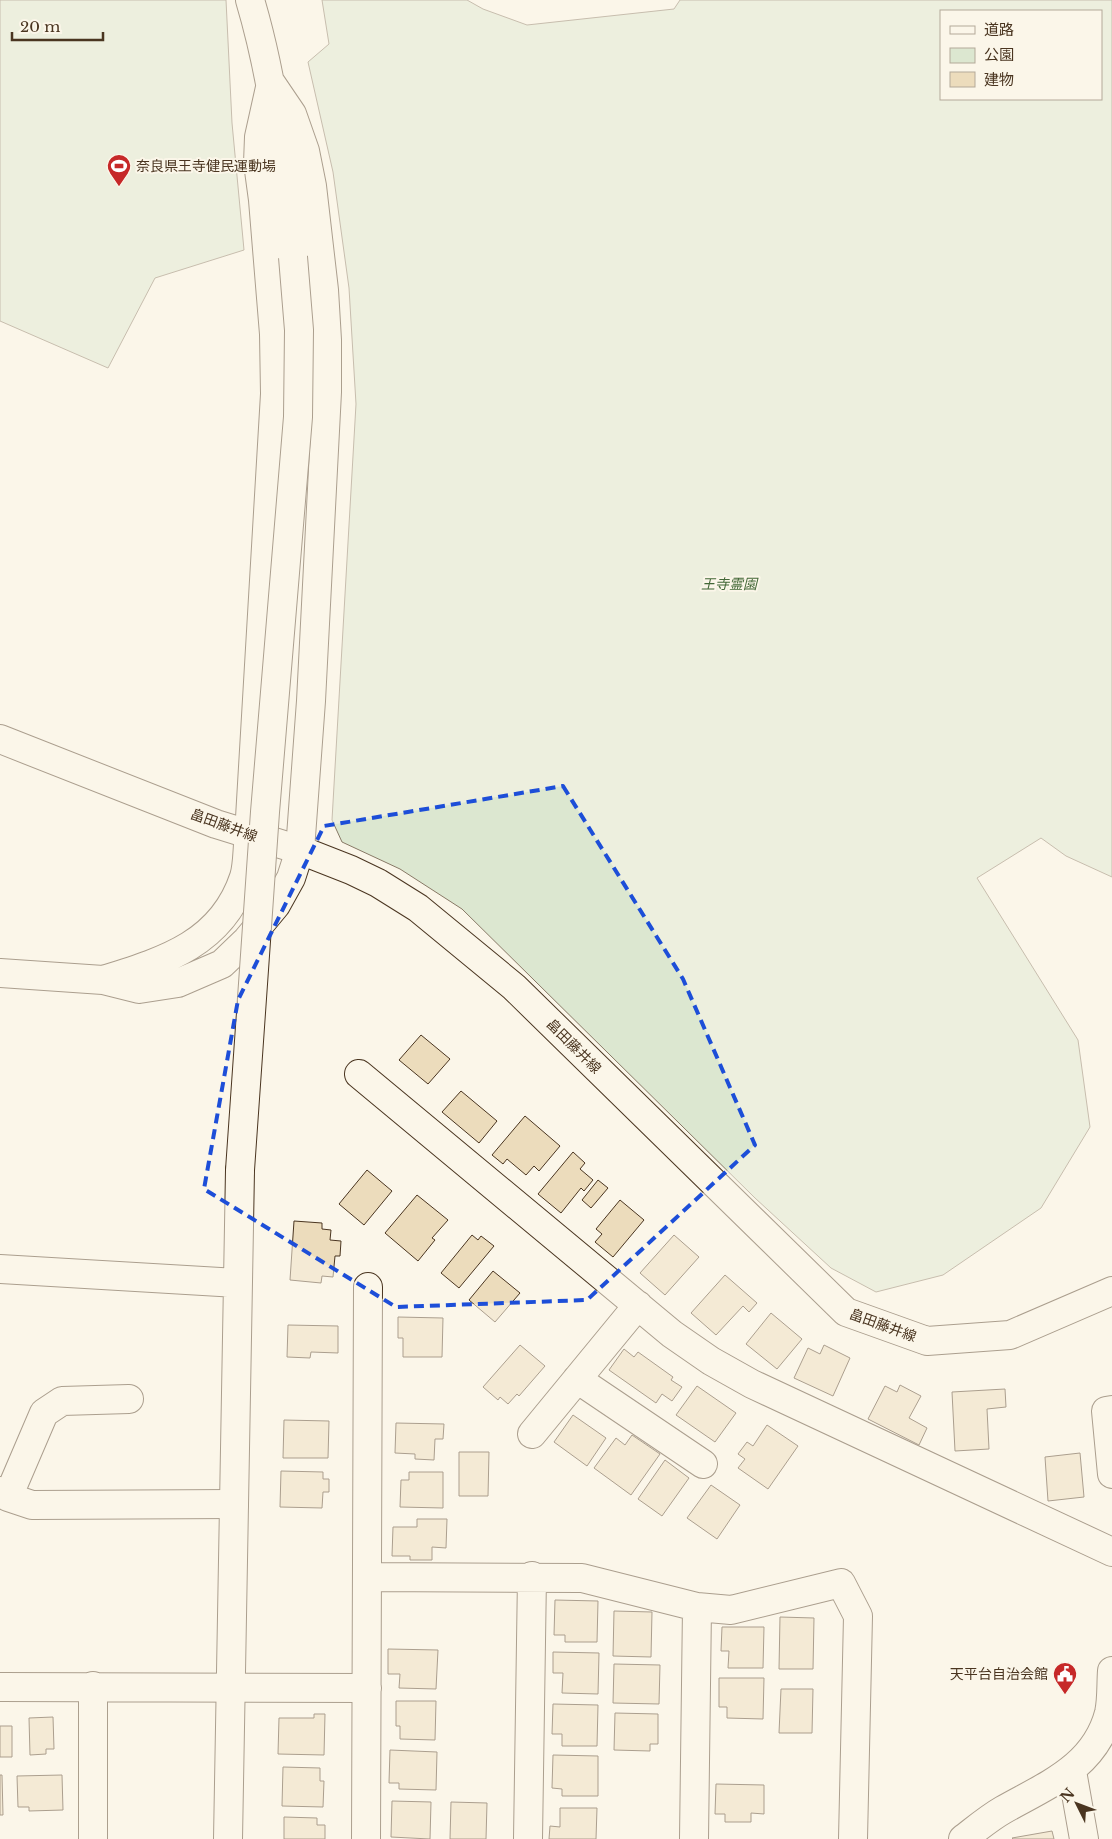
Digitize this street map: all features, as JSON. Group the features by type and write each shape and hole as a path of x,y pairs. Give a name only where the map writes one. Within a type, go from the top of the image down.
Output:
{"street":[{"path":"228,1839 240,1170 265,812 298,417 299,330 284,165 271,83 250,0"},
{"path":"103,980 156,963 185,950 206,934 228,910 244,876 249,835 274,394 274,334 263,200 258,163 259,137 271,83"},
{"path":"0,973 103,980 139,989 178,983 222,964 247,940 276,905 291,878 300,850 311,701 326,422 326,340 322,272 312,186 305,151 292,114 271,83"},
{"name":"畠田藤井線","path":"0,739 249,835 300,850 351,870 396,893 432,919 506,980 846,1312 927,1341 1010,1335 1112,1291"},
{"path":"359,1074 638,1305 711,1361 752,1384 1112,1552"},
{"path":"0,1270 237,1283"},
{"path":"366,1839 368,1287"},
{"path":"532,1434 638,1305"},
{"path":"577,1379 703,1464"},
{"path":"129,1399 62,1401 44,1414 4,1494 32,1505 234,1504"},
{"path":"1112,1410 1106,1411 1112,1474"},
{"path":"367,1577 532,1576 582,1578 697,1606 731,1610 841,1583 858,1616 854,1839"},
{"path":"528,1839 532,1576"},
{"path":"694,1839 697,1606"},
{"path":"963,1839 1002,1811 1072,1771 1102,1732 1111,1712 1112,1671"},
{"path":"93,1686 93,1839"},
{"path":"0,1687 367,1688"},
{"path":"1072,1771 1084,1839"}],"highlighted area":[{"path":"563,786 683,979 755,1145 587,1300 396,1307 204,1189 238,1000 324,826"}],"green space":[{"name":"奈良県王寺健民運動場","path":"0,0 226,0 232,123 244,250 155,278 108,368 0,321"},
{"name":"王寺霊園","path":"322,0 467,0 483,9 527,25 674,9 680,0 1112,0 1112,877 1066,856 1041,838 977,878 1078,1040 1090,1127 1041,1208 943,1275 876,1292 831,1268 755,1198 462,909 400,869 342,842 332,820 356,404 349,288 333,172 308,62 329,44"}],"building":[{"path":"421,1035 450,1059 428,1084 399,1060"},
{"path":"461,1091 497,1121 479,1143 442,1112"},
{"path":"525,1116 560,1146 539,1171 534,1166 526,1175 507,1159 503,1164 492,1155"},
{"path":"573,1152 585,1163 580,1169 593,1180 584,1191 581,1188 561,1213 538,1194"},
{"path":"367,1170 392,1191 364,1225 339,1204"},
{"path":"598,1180 608,1188 591,1208 582,1200"},
{"path":"417,1195 448,1220 432,1238 435,1240 418,1261 385,1233"},
{"path":"620,1200 644,1220 613,1257 595,1242 602,1234 596,1229"},
{"path":"294,1221 322,1223 322,1229 331,1230 330,1240 341,1241 340,1256 335,1256 333,1277 322,1276 321,1283 290,1280"},
{"path":"472,1235 478,1240 481,1236 494,1246 459,1288 441,1273"},
{"path":"674,1235 699,1257 665,1295 640,1273"},
{"path":"493,1271 520,1293 495,1322 469,1300"},
{"path":"725,1275 757,1303 749,1312 743,1306 716,1335 691,1313"},
{"path":"771,1313 802,1339 777,1369 746,1344"},
{"path":"398,1317 443,1318 442,1357 403,1357 403,1338 398,1338"},
{"path":"288,1325 338,1326 338,1353 311,1352 310,1358 287,1357"},
{"path":"520,1345 545,1366 519,1396 517,1394 508,1404 500,1397 498,1400 483,1387"},
{"path":"824,1345 850,1358 833,1396 794,1378 808,1348 820,1354"},
{"path":"624,1349 634,1357 638,1352 673,1377 671,1380 682,1387 672,1401 662,1394 656,1403 609,1370"},
{"path":"900,1385 921,1396 909,1418 927,1428 919,1445 868,1419 885,1386 897,1392"},
{"path":"697,1386 736,1413 715,1442 676,1415"},
{"path":"1005,1389 1006,1407 987,1409 989,1449 955,1451 952,1392"},
{"path":"573,1415 606,1438 587,1466 554,1442"},
{"path":"284,1420 329,1421 328,1458 283,1458"},
{"path":"396,1423 444,1424 443,1439 435,1439 434,1460 415,1459 415,1454 395,1453"},
{"path":"767,1425 798,1446 768,1489 738,1468 745,1459 738,1454 747,1442 753,1446"},
{"path":"632,1435 660,1454 631,1495 594,1468 616,1438 625,1445"},
{"path":"459,1452 489,1452 488,1496 459,1496"},
{"path":"1080,1453 1084,1497 1048,1501 1045,1457"},
{"path":"665,1460 689,1478 662,1516 638,1499"},
{"path":"281,1471 323,1472 323,1479 329,1479 329,1492 323,1492 322,1508 280,1507"},
{"path":"409,1472 443,1472 443,1508 400,1507 401,1480 409,1480"},
{"path":"711,1485 740,1505 717,1539 687,1518"},
{"path":"417,1519 447,1519 446,1548 432,1547 432,1560 410,1560 410,1556 392,1556 393,1527 417,1527"},
{"path":"555,1600 598,1601 597,1642 565,1642 565,1635 554,1635"},
{"path":"614,1611 652,1612 651,1657 613,1656"},
{"path":"780,1617 814,1618 813,1669 779,1669"},
{"path":"722,1627 764,1627 763,1668 728,1668 729,1651 721,1651"},
{"path":"388,1649 438,1650 436,1689 399,1688 400,1674 388,1674"},
{"path":"553,1652 599,1653 598,1694 562,1693 563,1673 553,1673"},
{"path":"614,1664 660,1665 659,1704 613,1703"},
{"path":"719,1678 764,1678 763,1719 727,1718 727,1707 719,1707"},
{"path":"781,1689 813,1689 812,1733 779,1733"},
{"path":"396,1701 436,1701 435,1740 400,1739 400,1726 396,1726"},
{"path":"553,1704 598,1705 597,1746 562,1746 562,1734 552,1734"},
{"path":"615,1713 658,1714 658,1744 650,1744 650,1751 614,1750"},
{"path":"314,1714 325,1714 324,1755 278,1754 279,1718 314,1718"},
{"path":"53,1717 54,1749 46,1749 46,1754 30,1755 29,1718"},
{"path":"0,1726 12,1726 12,1757 0,1757"},
{"path":"390,1750 437,1752 436,1790 399,1789 399,1783 389,1783"},
{"path":"553,1755 598,1756 598,1796 562,1796 562,1789 552,1788"},
{"path":"283,1767 320,1768 320,1781 324,1781 323,1807 282,1806"},
{"path":"0,1775 2,1775 3,1815 0,1815"},
{"path":"62,1775 63,1810 29,1811 29,1807 18,1807 17,1776"},
{"path":"716,1784 764,1785 764,1814 751,1813 751,1822 725,1822 725,1814 715,1814"},
{"path":"392,1801 431,1802 430,1839 391,1837"},
{"path":"451,1802 487,1803 486,1839 450,1839"},
{"path":"560,1808 597,1808 596,1839 549,1839 550,1826 560,1827"},
{"path":"284,1817 317,1818 317,1825 325,1825 325,1839 284,1839"},
{"path":"1052,1831 1054,1839 1012,1838"}],"place":[{"name":"奈良県王寺健民運動場","path":"119,187"},
{"name":"天平台自治会館","path":"1065,1695"}]}
